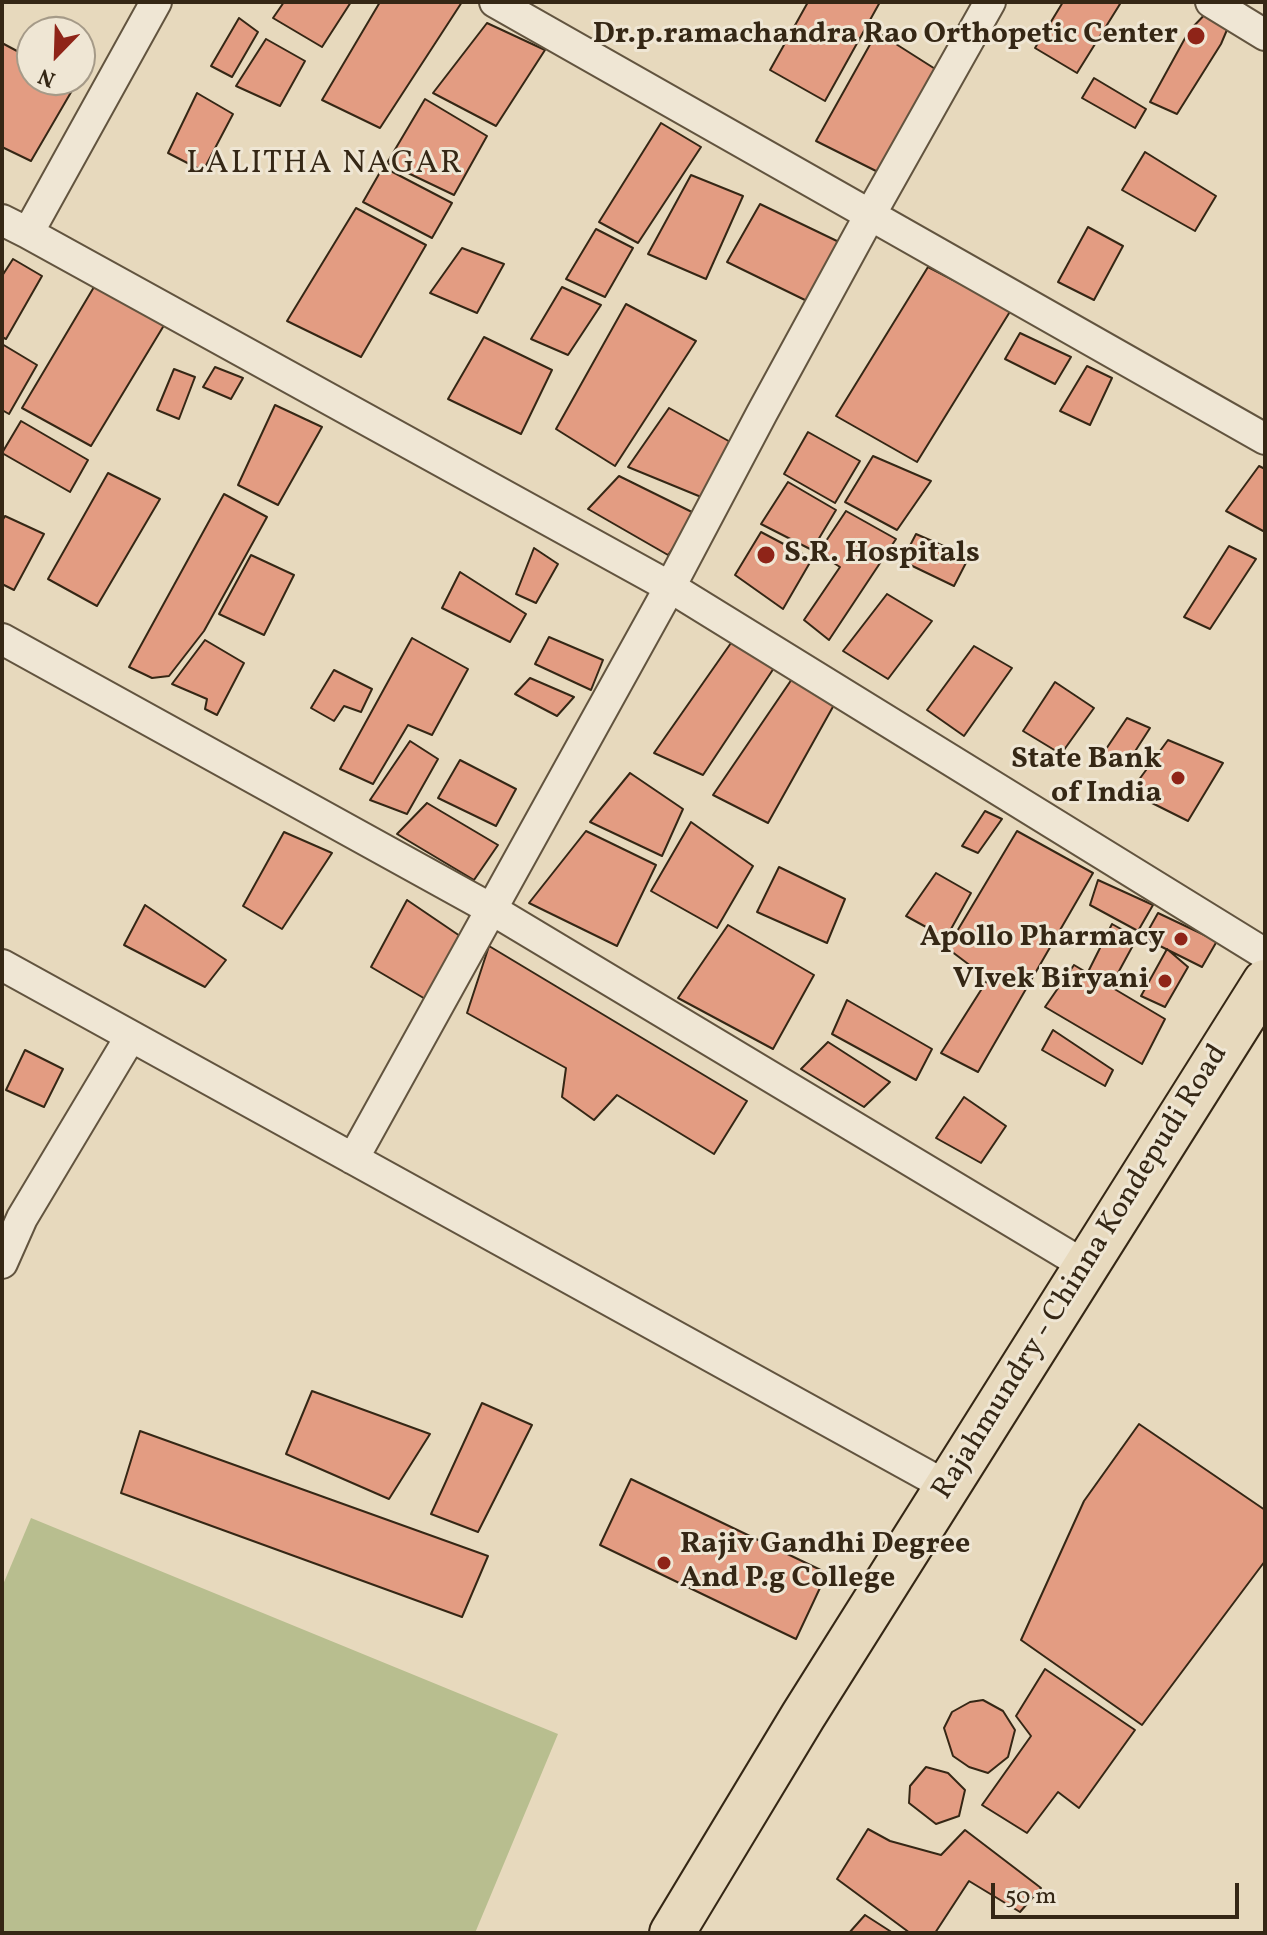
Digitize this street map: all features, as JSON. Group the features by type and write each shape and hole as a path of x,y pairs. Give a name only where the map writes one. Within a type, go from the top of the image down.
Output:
{"main road":[{"name":"Rajahmundry - Chinna Kondepudi Road","path":"672,1933 803,1716 1265,982"}],"street":[{"path":"156,2 15,226 670,587 1265,954"},
{"path":"495,2 1265,439"},
{"path":"353,1159 990,2"},
{"path":"1211,2 1265,35"},
{"path":"2,639 491,909 1086,1266"},
{"path":"2,965 948,1487"},
{"path":"2,1263 12,1214 131,1036"}],"green space":[{"path":"31,1518 558,1734 475,1933 2,1933 2,1587"}],"building":[{"path":"284,2 351,2 322,47 273,18"},
{"path":"380,2 462,2 380,128 322,100"},
{"path":"808,2 880,2 825,101 770,70"},
{"path":"1063,2 1120,4 1077,73 1035,48"},
{"path":"1212,7 1232,18 1221,44 1177,114 1150,102 1189,31"},
{"path":"239,18 258,32 232,77 211,66"},
{"path":"487,23 545,50 496,126 433,93"},
{"path":"877,32 940,72 878,172 816,141"},
{"path":"266,39 305,61 280,106 236,86"},
{"path":"2,43 16,50 16,96 69,96 31,161 2,147"},
{"path":"1094,78 1146,109 1135,128 1082,98"},
{"path":"197,93 233,114 203,171 168,153"},
{"path":"425,99 487,136 454,195 387,163"},
{"path":"661,123 701,147 638,243 599,222"},
{"path":"1145,152 1216,196 1195,231 1122,190"},
{"path":"383,167 452,203 432,238 363,202"},
{"path":"691,175 743,196 706,279 648,254"},
{"path":"760,204 839,242 807,301 727,262"},
{"path":"356,208 426,245 361,357 287,321"},
{"path":"1088,227 1123,246 1094,300 1058,282"},
{"path":"596,229 633,248 605,297 566,279"},
{"path":"462,248 504,264 477,313 430,293"},
{"path":"13,259 42,276 6,339 2,337 2,276"},
{"path":"928,267 1011,310 917,462 836,416"},
{"path":"94,287 166,322 91,446 22,408"},
{"path":"562,287 601,305 568,355 531,339"},
{"path":"626,304 696,341 615,466 556,429"},
{"path":"1020,333 1071,357 1055,384 1005,359"},
{"path":"484,337 552,370 521,434 448,399"},
{"path":"2,344 37,365 9,414 2,410"},
{"path":"1087,366 1112,378 1090,425 1060,411"},
{"path":"215,367 243,378 231,399 203,387"},
{"path":"174,369 195,377 179,419 157,410"},
{"path":"275,405 322,427 278,505 238,485"},
{"path":"669,408 734,444 706,499 628,467"},
{"path":"21,421 88,460 70,492 2,453"},
{"path":"808,432 860,461 835,503 784,474"},
{"path":"873,456 931,481 897,530 845,502"},
{"path":"1259,466 1265,469 1265,532 1226,511"},
{"path":"108,473 160,499 97,606 48,579"},
{"path":"619,476 698,515 668,555 588,509"},
{"path":"788,482 836,510 812,550 761,524"},
{"path":"224,494 267,517 204,631 169,676 152,678 129,667"},
{"path":"846,511 896,539 829,640 804,620 840,567 818,553"},
{"path":"5,516 44,534 14,590 2,584 2,521"},
{"path":"761,532 812,559 783,609 735,575"},
{"path":"916,534 969,557 954,586 902,561"},
{"path":"1229,546 1256,559 1210,629 1184,617"},
{"path":"534,548 558,564 536,603 516,594"},
{"path":"251,555 294,575 264,635 219,614"},
{"path":"460,572 526,614 510,642 442,608"},
{"path":"887,594 932,621 888,679 843,651"},
{"path":"549,637 603,660 591,690 535,664"},
{"path":"412,638 468,669 432,735 408,725 373,784 340,769"},
{"path":"205,640 244,663 217,715 205,709 207,699 172,684"},
{"path":"731,643 774,668 703,775 654,753"},
{"path":"974,646 1012,668 964,736 927,710"},
{"path":"334,670 372,689 361,712 344,706 334,721 311,708"},
{"path":"794,676 839,696 768,823 713,795"},
{"path":"530,678 574,697 557,716 515,694"},
{"path":"1055,682 1094,708 1061,754 1023,731"},
{"path":"1127,718 1150,728 1125,767 1102,755"},
{"name":"State Bank of India","path":"1168,740 1223,763 1188,821 1130,792"},
{"path":"410,741 438,759 407,814 370,800"},
{"path":"460,760 516,789 496,826 438,798"},
{"path":"630,773 683,809 662,856 590,822"},
{"path":"427,803 498,845 474,880 397,834"},
{"path":"985,811 1002,819 978,853 962,846"},
{"path":"691,822 753,866 717,928 651,891"},
{"path":"586,831 656,865 617,946 529,903"},
{"path":"1017,831 1093,873 978,1072 941,1053 988,979 947,948"},
{"path":"284,832 332,853 282,929 243,906"},
{"path":"779,867 845,899 827,943 757,912"},
{"path":"936,873 971,893 946,938 906,916"},
{"path":"1098,880 1153,905 1138,931 1090,905"},
{"path":"407,900 460,936 427,1000 371,967"},
{"path":"145,905 226,960 205,987 124,945"},
{"name":"Apollo Pharmacy","path":"1158,913 1217,941 1202,967 1144,938"},
{"path":"1112,924 1137,938 1112,984 1088,972"},
{"path":"728,925 814,975 773,1049 678,998"},
{"path":"489,946 747,1101 714,1154 617,1095 594,1120 562,1097 566,1068 467,1013"},
{"name":"VIvek Biryani","path":"1167,949 1188,967 1165,1007 1141,996"},
{"path":"1074,965 1165,1019 1142,1064 1045,1007"},
{"path":"847,1000 932,1049 916,1080 832,1034"},
{"path":"1053,1030 1113,1070 1105,1086 1042,1050"},
{"path":"828,1042 890,1082 864,1107 801,1069"},
{"path":"25,1050 63,1069 44,1107 6,1090"},
{"path":"964,1097 1006,1126 981,1163 936,1138"},
{"path":"312,1391 430,1434 389,1499 286,1454"},
{"path":"482,1403 532,1425 478,1532 431,1514"},
{"path":"1139,1424 1265,1510 1265,1561 1142,1725 1021,1640 1084,1501"},
{"path":"140,1431 488,1556 462,1617 121,1493"},
{"path":"631,1479 827,1573 796,1639 600,1545"},
{"path":"1045,1669 1135,1730 1079,1808 1058,1792 1027,1833 982,1805 1031,1736 1016,1716"},
{"path":"983,1700 1003,1711 1015,1730 1008,1757 988,1773 969,1767 953,1756 944,1728 952,1712 970,1702"},
{"path":"926,1767 948,1773 965,1790 959,1816 936,1824 909,1803 910,1786"},
{"path":"868,1829 890,1841 941,1855 965,1830 1041,1888 1020,1912 969,1881 935,1933 910,1933 837,1879"},
{"path":"865,1915 893,1933 849,1933"}],"place":[{"name":"Dr.p.ramachandra Rao Orthopetic Center","path":"1196,36"},
{"name":"S.R. Hospitals","path":"766,555"},
{"name":"State Bank of India","path":"1178,778"},
{"name":"Apollo Pharmacy","path":"1181,939"},
{"name":"VIvek Biryani","path":"1165,981"},
{"name":"Rajiv Gandhi Degree And P.g College","path":"664,1563"}],"district":[{"name":"LALITHA NAGAR","path":"325,166"}]}
